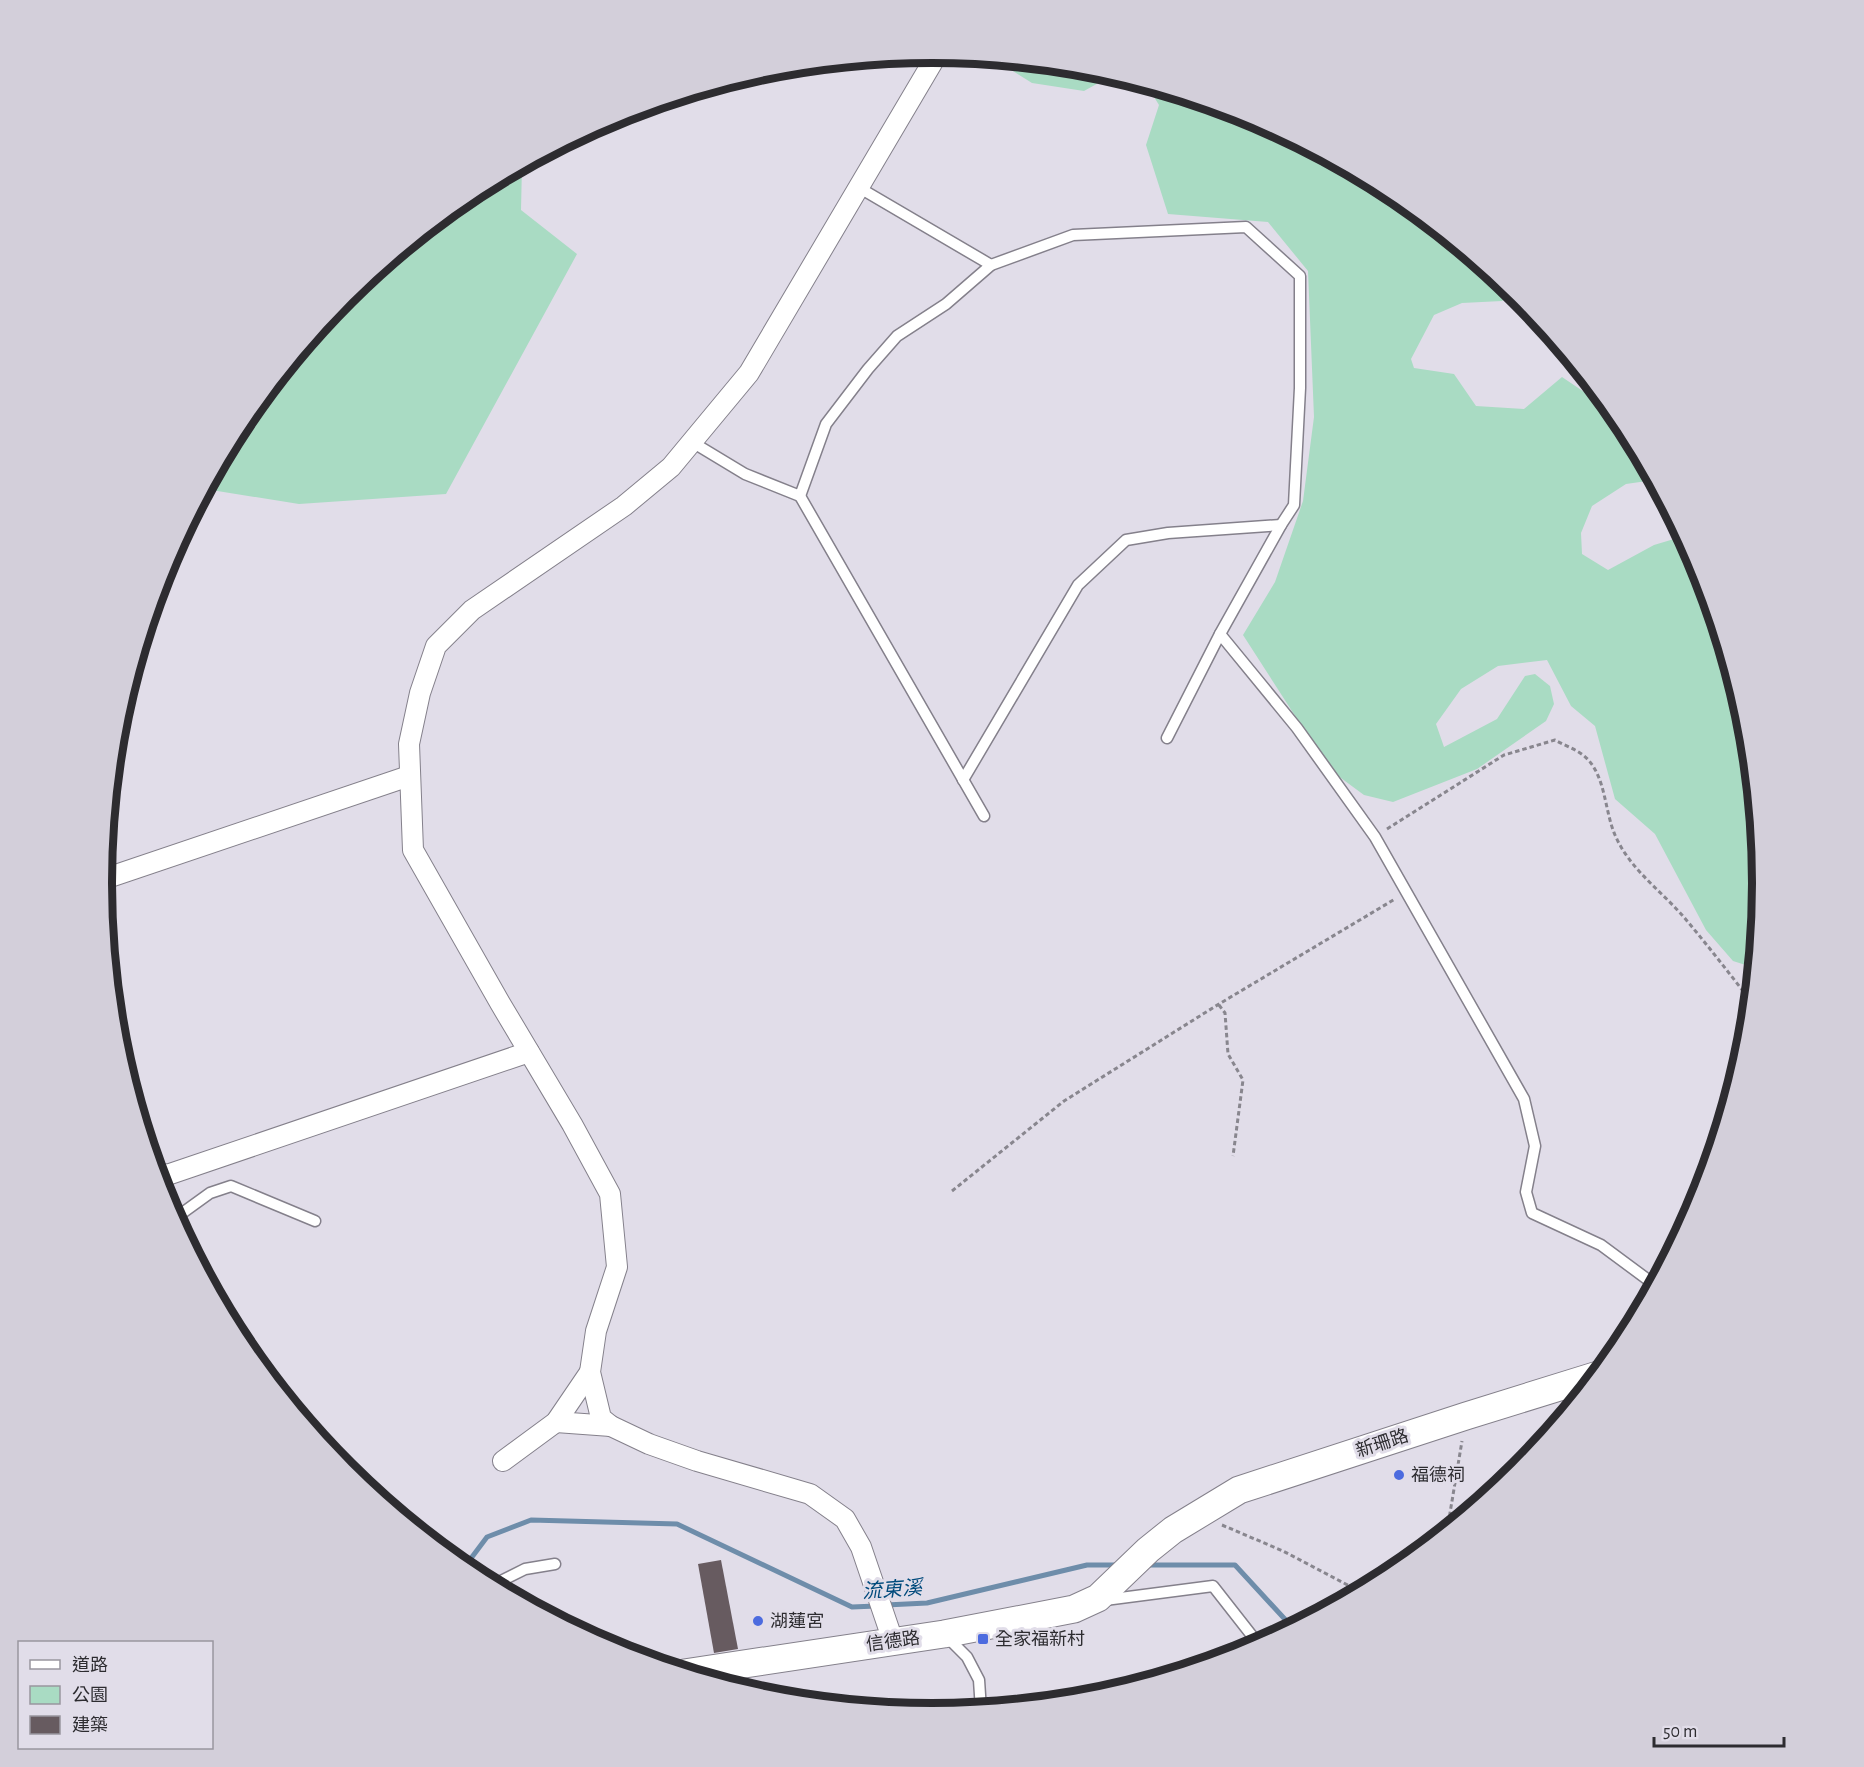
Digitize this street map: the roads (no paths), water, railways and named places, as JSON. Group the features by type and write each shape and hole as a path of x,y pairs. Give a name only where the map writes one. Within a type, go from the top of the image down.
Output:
{"street":[{"path":"890,1633 861,1547 845,1519 810,1494 697,1461 649,1444 611,1426 601,1418 590,1372 596,1331 617,1267 610,1194 572,1124 413,850 409,776 411,734 420,693 436,646 472,610 624,506 671,467 749,373 932,63"},
{"path":"112,876 409,776"},
{"path":"166,1175 529,1052"},
{"path":"504,1461 556,1422 590,1372"},
{"name":"新珊路","path":"1092,1600 1173,1530 1239,1490 1586,1379"},
{"path":"556,1422 611,1426"},
{"name":"信德路","path":"700,1670 890,1633 944,1634 1074,1609 1092,1600"}],"lane":[{"path":"858,187 991,265"},
{"path":"800,496 826,424 868,369 897,336 946,304 991,265 1073,235 1246,227 1300,276 1300,388 1294,505 1221,634 1167,738"},
{"path":"692,442 745,474 800,496 984,816"},
{"path":"963,780 1078,585 1126,540 1168,533 1281,525"},
{"path":"1221,634 1297,728 1375,837 1524,1099 1535,1146 1526,1192 1532,1213 1601,1245 1650,1281"},
{"path":"181,1214 210,1193 231,1186 315,1221"},
{"path":"501,1581 525,1569 555,1564"},
{"path":"1092,1600 1213,1586 1254,1638"},
{"path":"944,1634 967,1657 979,1680 980,1702"}],"waterway":[{"name":"流東溪","path":"469,1561 487,1537 531,1520 677,1524 852,1607 876,1606"},
{"name":"流東溪","path":"886,1605 927,1603 1087,1565 1118,1565"},
{"name":"流東溪","path":"1145,1565 1235,1565 1288,1622"}],"place":[{"name":"福德祠","path":"1399,1475"},
{"name":"湖蓮宮","path":"758,1621"},
{"name":"全家福新村","path":"983,1639"}]}
